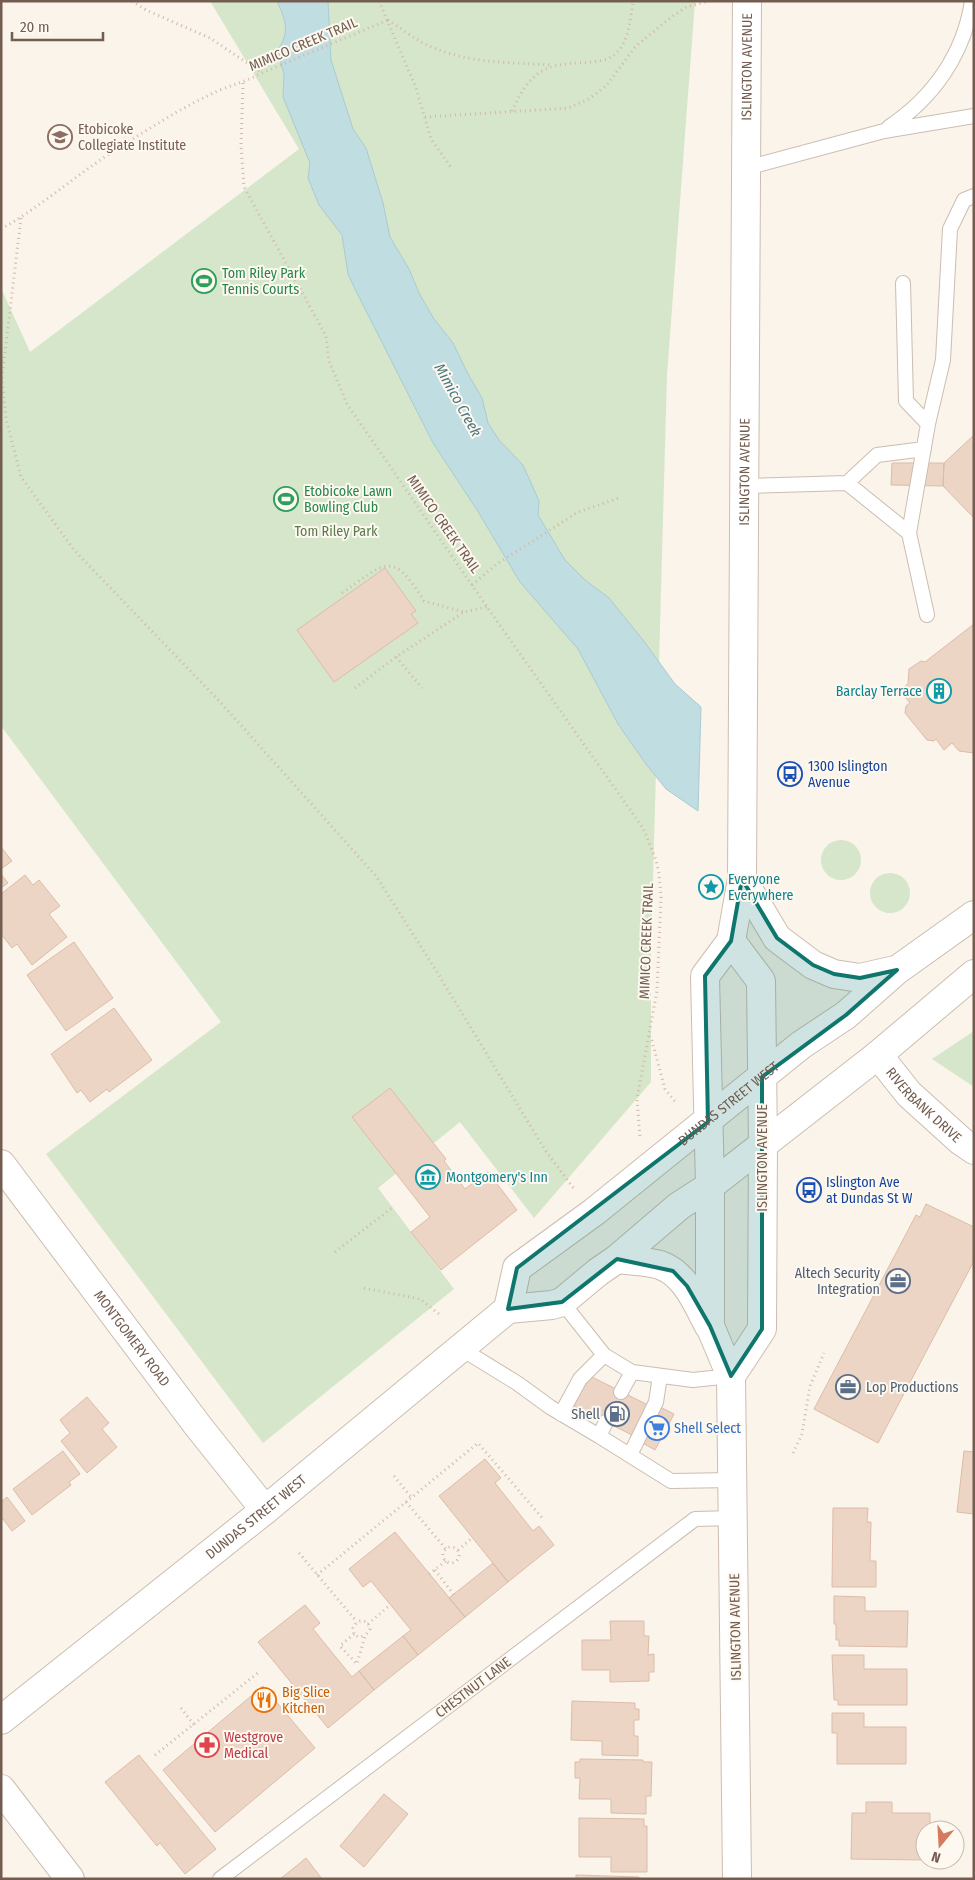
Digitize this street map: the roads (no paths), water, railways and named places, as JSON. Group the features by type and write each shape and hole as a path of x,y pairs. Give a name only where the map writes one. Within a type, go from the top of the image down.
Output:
{"main road":[{"name":"ISLINGTON AVENUE","path":"737,1879 731,1376 710,1326 710,1186 705,976 731,941 742,879 747,1"},
{"path":"742,879 777,938 813,966 834,974 860,978 897,970"},
{"name":"DUNDAS STREET WEST","path":"1,1720 265,1510 508,1309 517,1268 594,1212 708,1122 801,1045 846,1015 897,970 974,915"},
{"name":"ISLINGTON AVENUE","path":"731,941 761,980 762,1077 762,1329 731,1376"},
{"path":"508,1309 552,1305 562,1302 680,1206 710,1186 878,1055 974,974"},
{"name":"RIVERBANK DRIVE","path":"878,1055 909,1094 961,1141 974,1150"},
{"name":"MONTGOMERY ROAD","path":"1,1164 198,1426 265,1510"},
{"path":"617,1259 659,1265 673,1271 687,1286 710,1326"},
{"path":"1,1789 70,1879"}],"lane":[{"path":"884,131 905,117 940,81 964,37 972,1"},
{"path":"746,168 884,131 974,116"},
{"path":"927,615 909,533 928,424 943,360 950,230 964,200 974,196"},
{"path":"903,284 906,401 928,424"},
{"path":"848,483 877,455 924,449"},
{"path":"744,486 848,483 909,533"},
{"path":"562,1302 604,1355 632,1372 692,1380 731,1376"},
{"path":"460,1348 517,1383 561,1414 671,1481 733,1480"},
{"path":"561,1414 580,1379 604,1355"},
{"path":"621,1392 632,1372"},
{"path":"630,1455 656,1402 660,1376"},
{"path":"599,1436 606,1422"},
{"name":"CHESTNUT LANE","path":"220,1879 695,1519 734,1518"}],"water":[{"name":"Mimico Creek","path":"277,1 328,1 331,60 353,129 366,148 383,203 390,237 409,269 420,295 434,319 453,343 482,398 488,423 499,440 523,465 539,501 538,515 565,560 585,580 609,598 675,684 701,707 698,811 666,789 646,764 618,724 578,649 520,582 477,510 433,443 348,274 342,235 319,205 308,178 310,163 283,97 284,75 278,50 284,37 285,26 283,14"}],"place":[{"name":"Etobicoke Collegiate Institute","path":"60,137"},
{"name":"Tom Riley Park Tennis Courts","path":"204,281"},
{"name":"Etobicoke Lawn Bowling Club","path":"286,499"},
{"name":"Barclay Terrace","path":"939,691"},
{"name":"1300 Islington Avenue","path":"790,774"},
{"name":"Everyone Everywhere","path":"711,887"},
{"name":"Montgomery's Inn","path":"428,1177"},
{"name":"Islington Ave at Dundas St W","path":"809,1190"},
{"name":"Altech Security Integration","path":"898,1281"},
{"name":"Lop Productions","path":"848,1387"},
{"name":"Shell","path":"617,1414"},
{"name":"Shell Select","path":"657,1428"},
{"name":"Big Slice Kitchen","path":"264,1700"},
{"name":"Westgrove Medical","path":"207,1745"}],"park label":[{"name":"Tom Riley Park","path":"336,531"}]}
